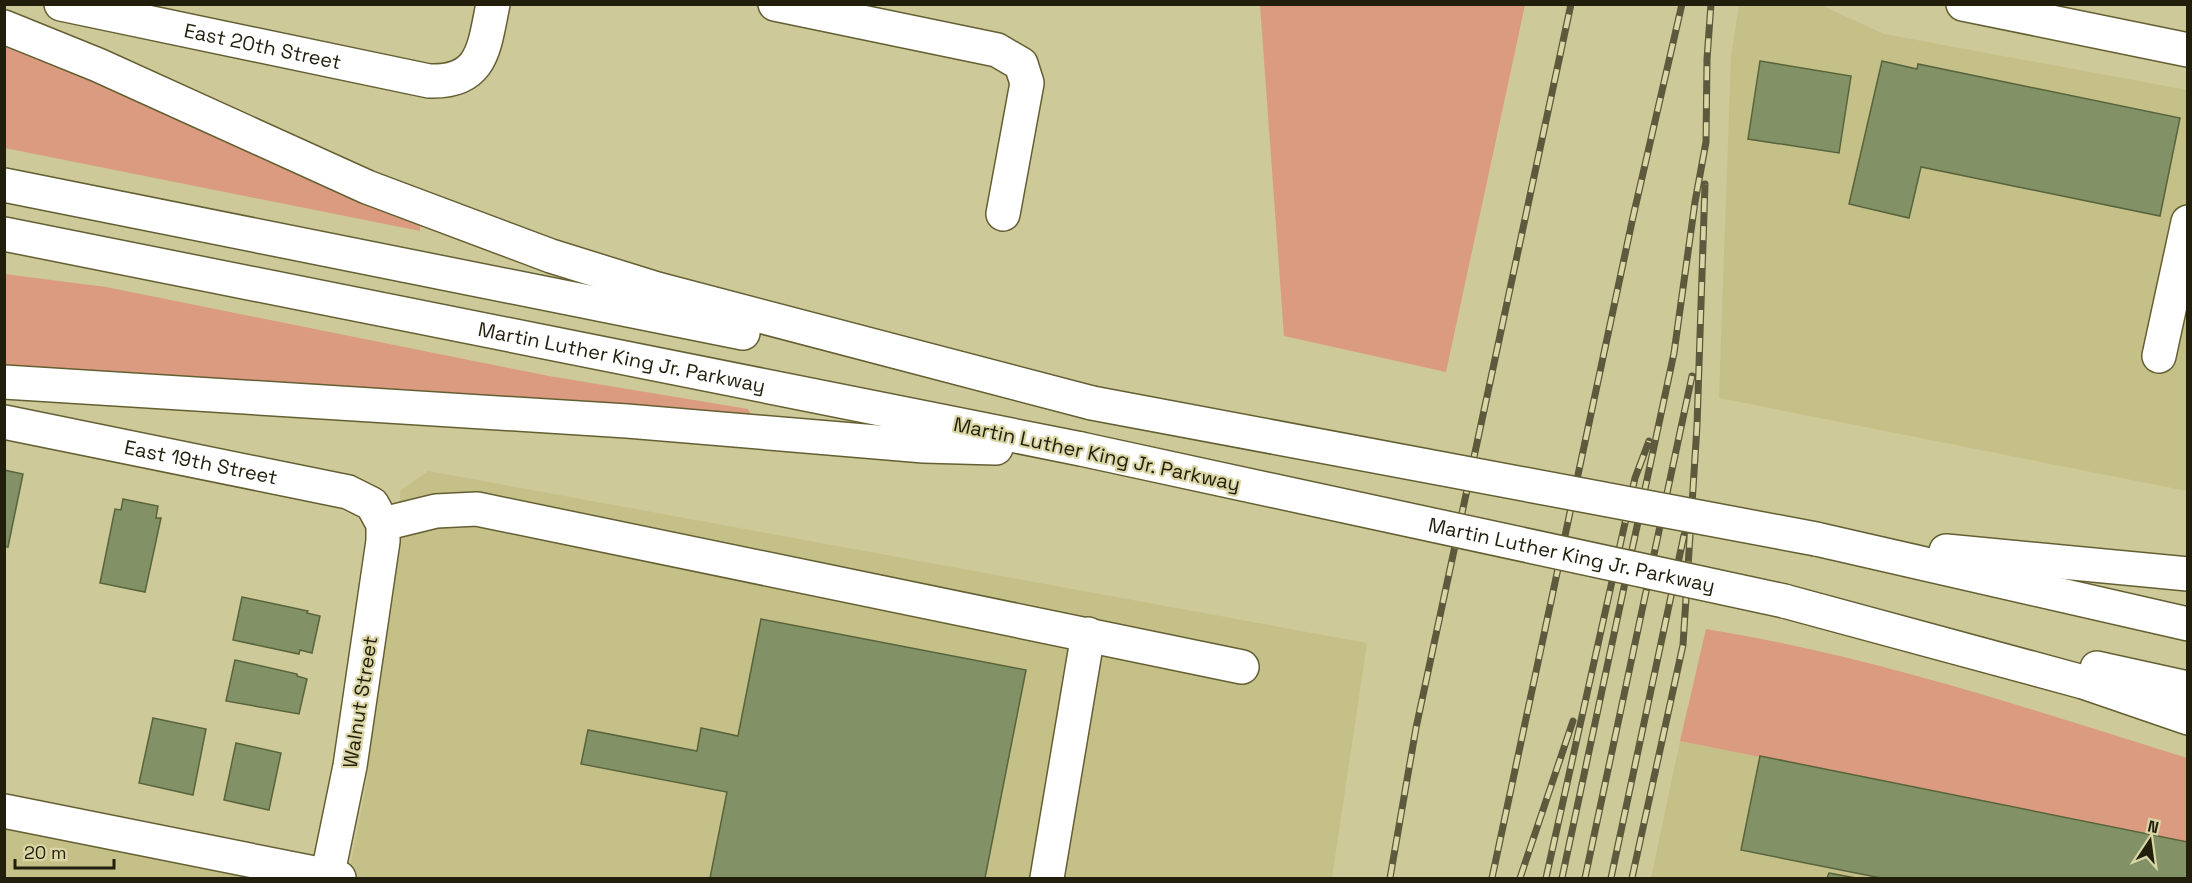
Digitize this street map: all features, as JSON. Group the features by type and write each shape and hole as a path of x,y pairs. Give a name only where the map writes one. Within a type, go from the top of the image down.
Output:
{"main road":[{"name":"East 20th Street","path":"61,4 429,81 446,81 463,77 475,65 483,50 493,4"},
{"path":"775,4 997,50 1021,64 1027,83 1002,214"},
{"path":"1963,4 2187,50"},
{"path":"4,27 98,65 367,187 551,256 657,289 1092,403"},
{"path":"4,185 1092,403 1816,539 2187,624"},
{"path":"2159,356 2187,222"},
{"name":"Martin Luther King Jr. Parkway","path":"4,234 1082,449 2187,687"},
{"path":"4,382 627,421 924,446 1082,449"},
{"name":"East 19th Street","path":"4,422 348,492 372,504 383,524"},
{"path":"383,524 436,511 477,509 1242,667"},
{"name":"Walnut Street","path":"331,878 381,563 383,524"},
{"path":"1816,539 2187,574"},
{"path":"1785,601 2083,682 2187,718"},
{"path":"1047,879 1088,634"},
{"path":"4,811 331,878"}],"shaded area":[{"path":"1260,5 1525,5 1446,372 1284,336"},
{"path":"1739,5 1821,5 1884,34 2187,90 2187,491 1719,398 1731,57"},
{"path":"4,40 420,226 420,231 5,148"},
{"path":"4,274 106,287 549,376 748,409 753,419 5,367"},
{"path":"428,471 1367,643 1332,878 348,878 366,786 401,490"},
{"path":"1706,629 1768,640 1889,668 2008,702 2187,758 2187,842 1680,741"},
{"path":"1680,741 2187,842 2187,878 1651,878"},
{"path":"5,829 251,878 5,878"}],"building":[{"path":"1760,61 1851,76 1839,153 1748,139"},
{"path":"1882,61 1917,69 1918,64 2180,118 2160,216 1921,167 1909,218 1849,204"},
{"path":"4,470 23,474 8,547 4,547"},
{"path":"123,499 158,506 156,518 161,518 145,592 100,583 115,509 121,510"},
{"path":"242,597 308,611 307,613 320,616 312,653 300,650 299,654 233,640"},
{"path":"761,619 1026,670 985,878 710,878 727,792 581,764 588,730 697,751 701,728 738,736"},
{"path":"235,660 297,674 307,679 299,714 226,701"},
{"path":"153,718 206,729 193,795 139,783"},
{"path":"236,743 281,753 269,810 224,800"},
{"path":"1760,756 2188,842 2188,878 1881,878 1741,850"},
{"path":"1829,873 1856,878 1827,878"}],"railway":[{"path":"1390,878 1416,728 1571,4"},
{"path":"1492,878 1633,217 1682,4"},
{"path":"1562,878 1674,353 1695,202 1706,142 1707,59 1711,4"},
{"path":"1632,878 1683,645 1697,426 1705,184"},
{"path":"1585,878 1692,376"},
{"path":"1546,878 1635,478 1649,441"},
{"path":"1611,878 1684,535"},
{"path":"1520,878 1573,721"}]}
